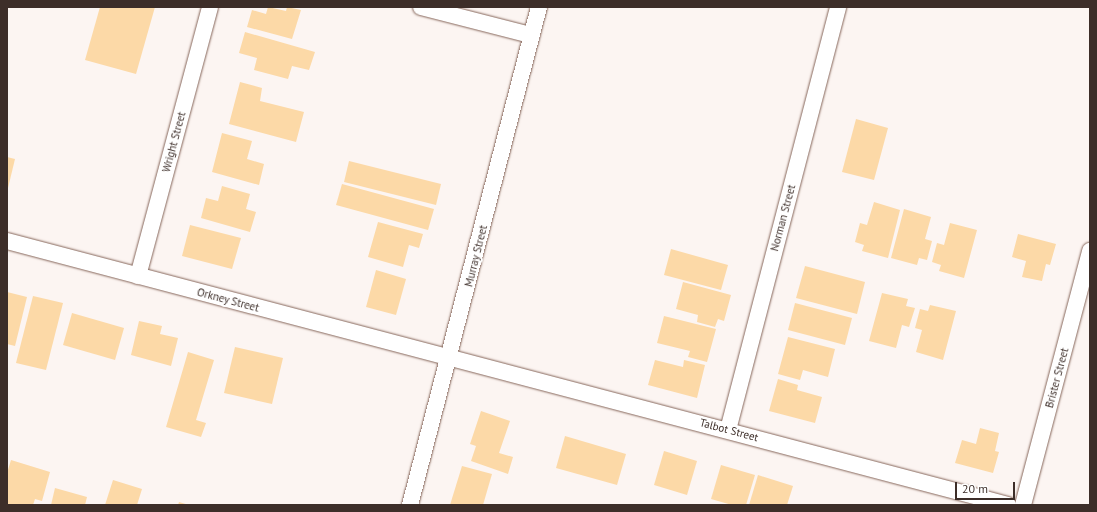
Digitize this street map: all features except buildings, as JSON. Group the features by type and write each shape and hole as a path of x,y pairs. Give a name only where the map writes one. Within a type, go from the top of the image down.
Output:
{"street":[{"name":"Wright Street","path":"138,276 210,7"},
{"path":"421,7 531,35"},
{"name":"Murray Street","path":"410,505 450,357 539,7"},
{"name":"Norman Street","path":"728,430 838,7"},
{"name":"Orkney Street","path":"7,240 138,276 450,357"},
{"name":"Brister Street","path":"1023,505 1090,251"},
{"name":"Talbot Street","path":"450,357 1008,505"}]}
